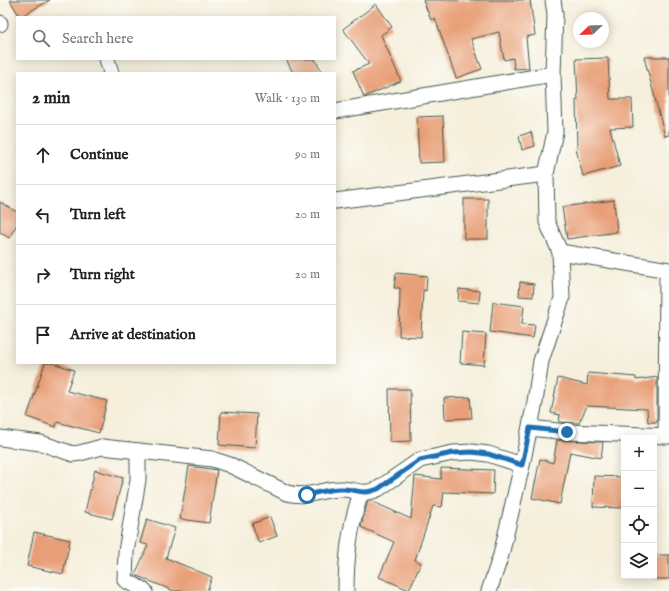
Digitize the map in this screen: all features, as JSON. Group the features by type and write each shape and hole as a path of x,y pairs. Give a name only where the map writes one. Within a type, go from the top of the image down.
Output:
{"street":[{"path":"489,591 501,555 522,465 530,428 541,361 562,298 560,252 547,222 546,174 555,132 553,74 554,0"},
{"path":"107,60 111,72"},
{"path":"336,111 553,74"},
{"path":"336,201 546,174"},
{"path":"530,428 567,432 667,436 668,270 560,252"},
{"path":"0,438 41,443 73,454 102,447 212,459 230,465 287,493 297,496 326,490 345,489 361,493 378,489 420,460 453,453 472,452 488,454 522,465"},
{"path":"138,451 138,480 126,552 126,580 145,591"},
{"path":"346,591 346,563 357,504 361,493"}],"building":[{"path":"10,0 50,0 22,16 19,16"},
{"path":"423,0 530,0 535,35 526,37 529,68 514,69 513,58 504,60 499,32 471,39 482,69 456,78 435,18 431,20"},
{"path":"376,4 392,27 381,35 401,81 364,97 353,71 369,64 343,29"},
{"path":"644,57 669,57 669,135 665,136"},
{"path":"608,58 610,99 632,99 633,127 610,128 620,166 583,176 576,149 576,100 578,100 576,59"},
{"path":"286,60 316,60 322,72 292,72"},
{"path":"443,116 445,162 419,163 417,117"},
{"path":"531,132 535,146 522,150 519,136"},
{"path":"464,199 488,199 488,239 464,239"},
{"path":"614,200 617,232 567,239 562,207"},
{"path":"0,202 16,211 16,226 9,238 0,232"},
{"path":"396,273 427,276 426,291 423,290 421,337 399,336 400,288 394,288"},
{"path":"520,282 534,284 533,297 519,296"},
{"path":"459,289 480,291 479,303 458,301"},
{"path":"493,302 524,306 522,324 535,325 533,338 490,332"},
{"path":"462,332 486,334 484,365 460,363"},
{"path":"45,364 56,364 74,370 67,391 107,401 99,433 57,422 56,427 27,417"},
{"path":"588,373 636,377 636,380 657,377 657,422 648,422 647,409 587,406 579,423 559,422 560,415 551,413 558,378 587,385"},
{"path":"389,389 410,389 411,441 390,442"},
{"path":"470,397 472,418 445,419 444,398"},
{"path":"221,412 257,414 255,448 219,445"},
{"path":"557,440 603,442 601,458 570,452 560,504 532,498 540,459 553,463"},
{"path":"189,466 217,470 209,523 180,519"},
{"path":"441,468 494,470 493,494 444,492 442,507 433,506 415,560 421,563 409,590 379,577 394,542 361,527 363,519 368,501 371,501 411,519 415,476 441,479"},
{"path":"95,470 123,478 112,519 85,512"},
{"path":"594,476 621,477 621,508 593,507"},
{"path":"270,517 277,536 259,543 252,524"},
{"path":"147,519 175,528 166,558 212,577 207,591 174,591 135,575 148,545 140,543"},
{"path":"34,532 70,540 63,574 27,566"},
{"path":"657,555 669,555 669,579 657,579"}],"route":[{"path":"307,495 326,490 345,489 361,493 372,491 378,489 420,460 453,453 472,452 488,454 522,465 530,428 567,432"}]}
